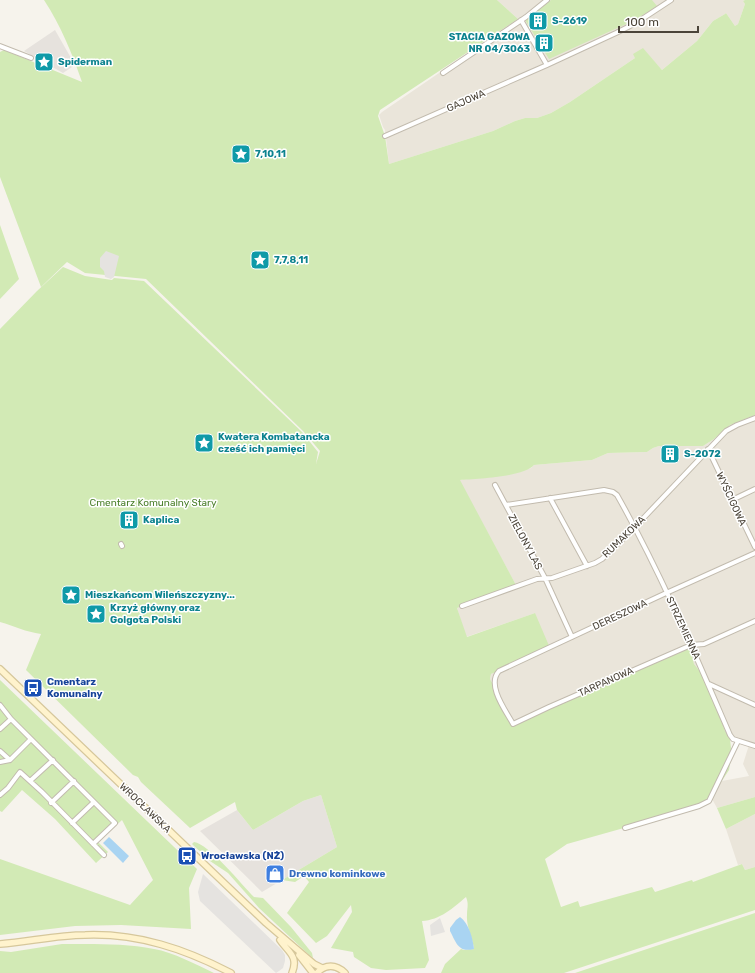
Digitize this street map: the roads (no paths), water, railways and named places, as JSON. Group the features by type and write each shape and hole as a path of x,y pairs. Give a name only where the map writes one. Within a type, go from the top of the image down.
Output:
{"main road":[{"name":"WROCŁAWSKA","path":"0,668 291,946 314,964 322,968"},
{"path":"276,932 293,956 294,965 292,973"},
{"path":"0,944 84,934 125,936 162,944 191,954 229,972"},
{"name":"WROCŁAWSKA","path":"291,946 313,973"},
{"path":"316,973 327,966 337,967 345,973"}],"street":[{"path":"443,73 521,20 547,0"},
{"name":"GAJOWA","path":"385,136 546,65 636,23 671,0"},
{"path":"521,20 546,65"},
{"path":"0,46 31,58"},
{"name":"RUMAKOWA","path":"462,606 537,579 552,578 587,566 602,559 635,527 726,431 736,425 755,418"},
{"name":"WYŚCIGOWA","path":"708,450 755,548"},
{"name":"ZIELONY LAS","path":"495,485 545,578"},
{"path":"732,500 755,489"},
{"name":"ZIELONY LAS","path":"506,505 609,490 617,495 635,527"},
{"path":"550,498 587,566"},
{"name":"STRZEMIENNA","path":"635,527 709,684 730,735 733,739 738,741"},
{"name":"DERESZOWA","path":"499,671 755,553"},
{"path":"545,578 572,637"},
{"name":"TARPANOWA","path":"499,671 494,679 494,684 498,696 513,724 691,645 704,644 755,621"},
{"path":"709,684 755,704"},
{"path":"0,705 31,739 115,823 93,844"},
{"path":"0,729 11,718"},
{"path":"0,762 10,760 31,739"},
{"path":"625,828 699,806 709,800 738,741 755,746"},
{"path":"0,751 10,760"},
{"path":"30,781 52,760"},
{"path":"0,794 8,788 20,772 104,855"},
{"path":"51,803 74,781"},
{"path":"72,823 94,802"}],"water":[{"path":"109,837 129,856 123,863 103,843"},
{"path":"460,917 466,923 472,936 474,949 469,950 458,946 450,931 450,928"}],"place":[{"name":"S-2619","path":"538,21"},
{"name":"STACIA GAZOWA NR 04/3063","path":"544,43"},
{"name":"Spiderman","path":"44,62"},
{"name":"7,10,11","path":"241,154"},
{"name":"7,7,8,11","path":"260,260"},
{"name":"Kwatera Kombatancka cześć ich pamięci","path":"204,443"},
{"name":"S-2072","path":"670,454"},
{"name":"Kaplica","path":"129,520"},
{"name":"Mieszkańcom Wileńszczyzny...","path":"71,595"},
{"name":"Krzyż główny oraz Golgota Polski","path":"96,614"},
{"name":"Cmentarz Komunalny","path":"33,688"},
{"name":"Wrocławska (NŻ)","path":"187,856"},
{"name":"Drewno kominkowe","path":"275,874"}],"park label":[{"name":"Cmentarz Komunalny Stary","path":"153,503"}]}
